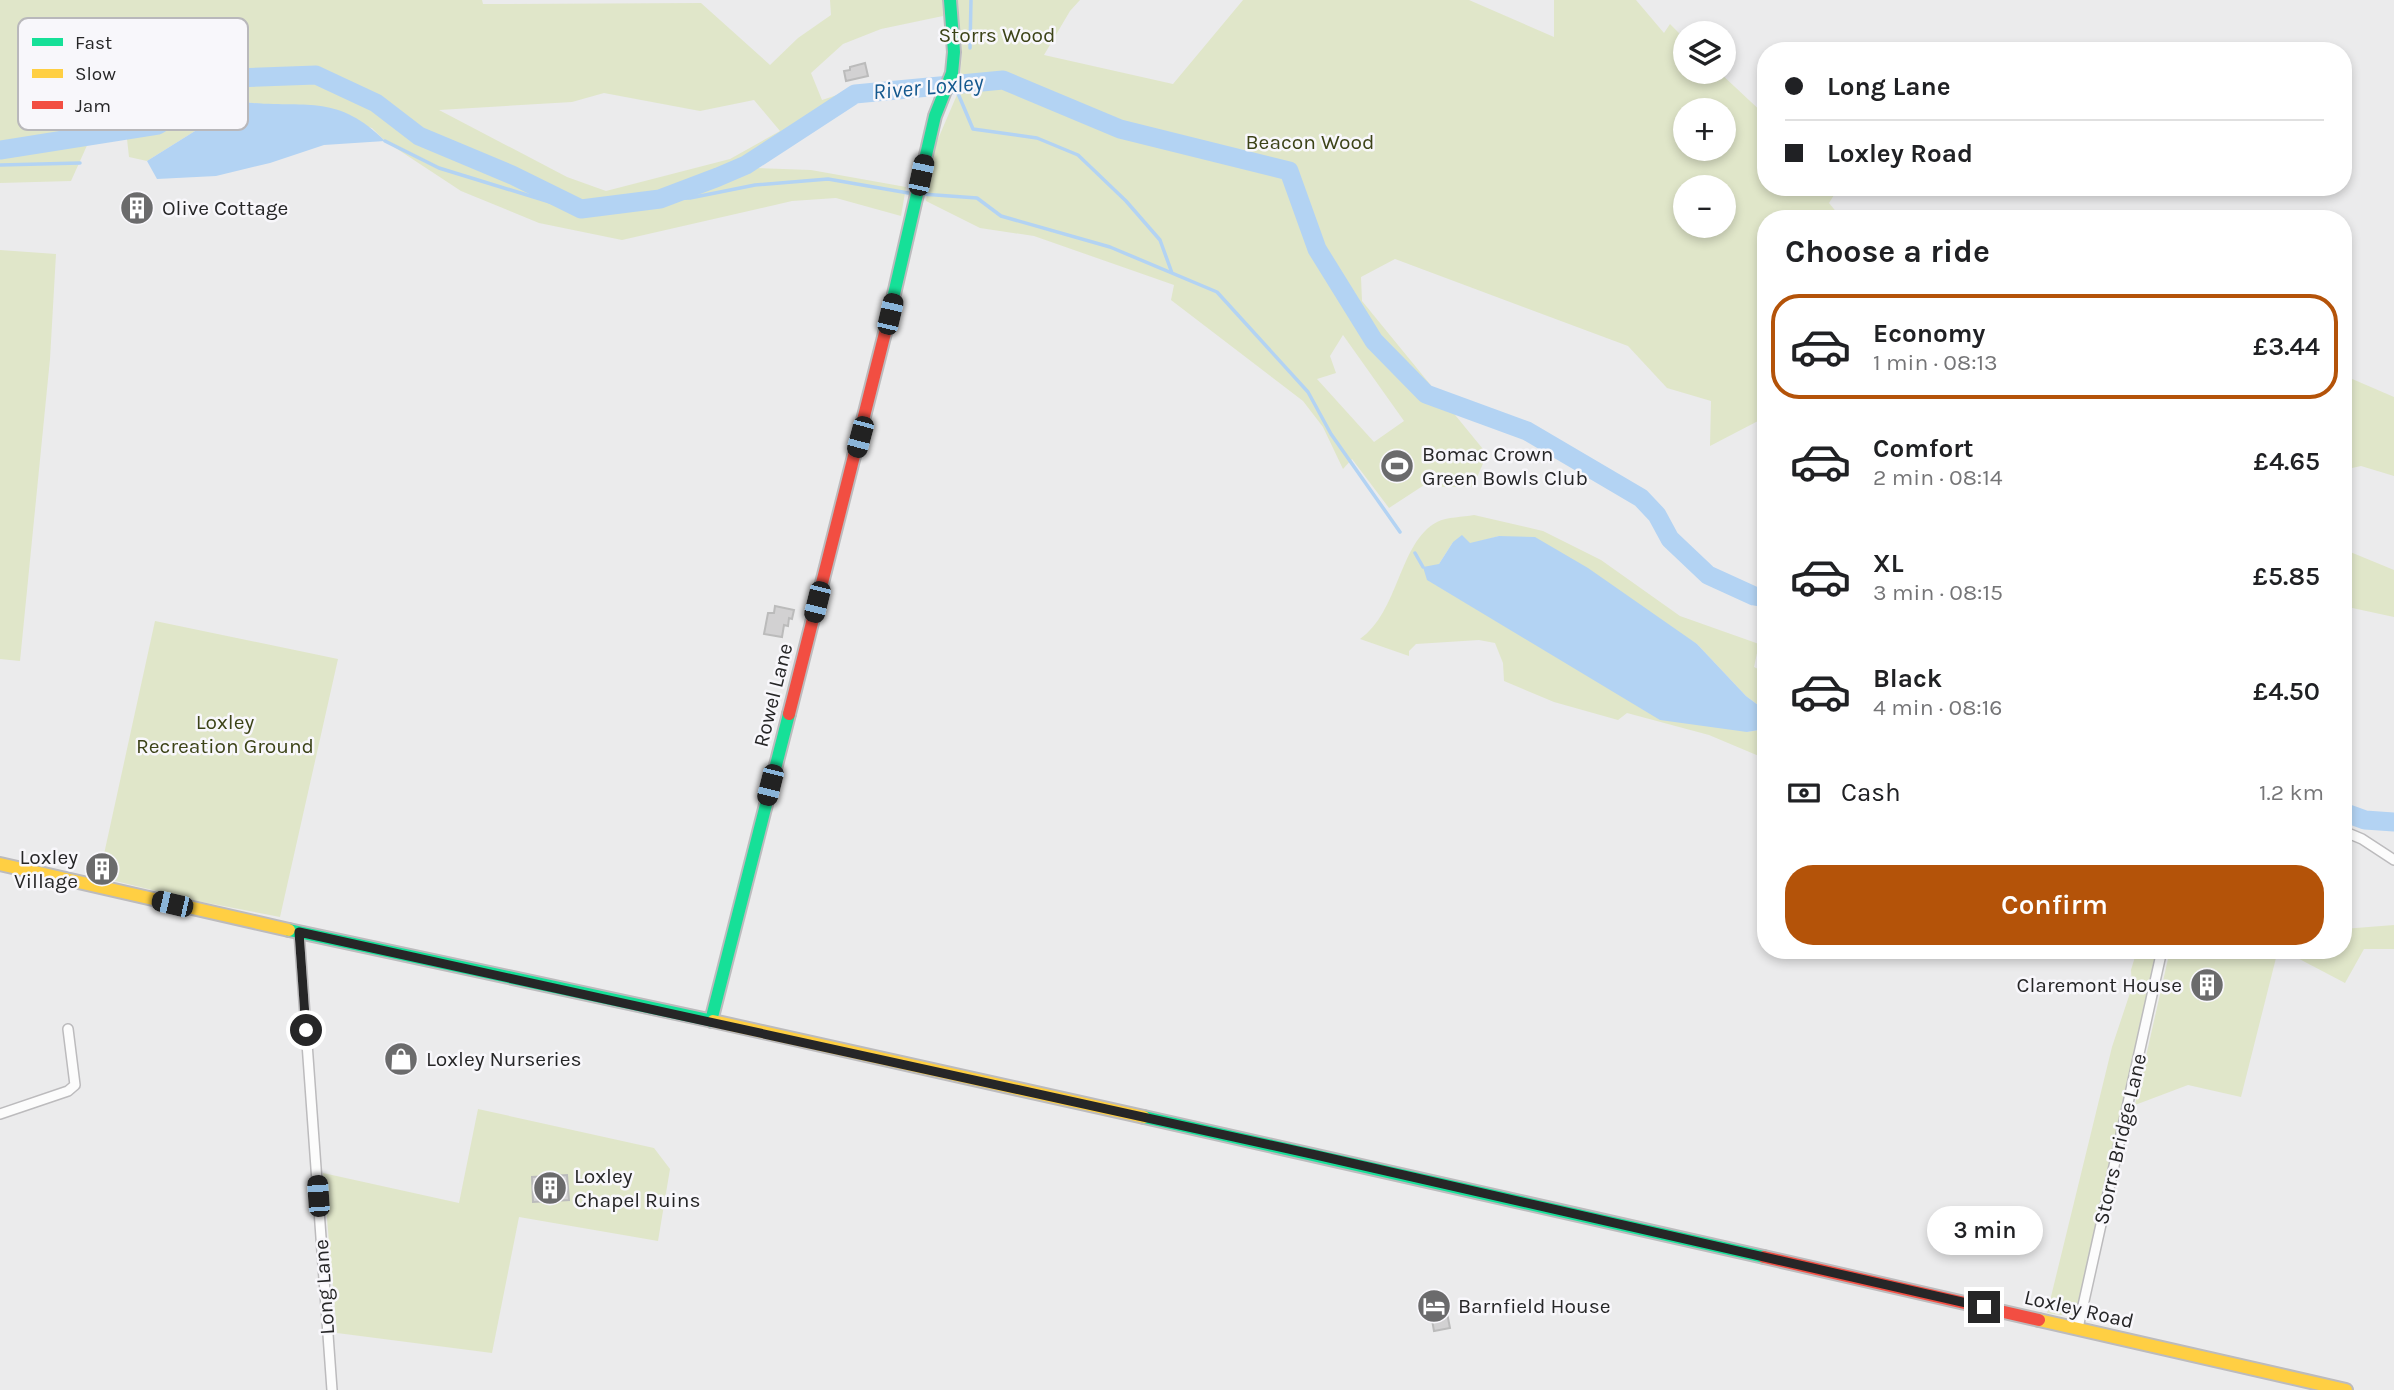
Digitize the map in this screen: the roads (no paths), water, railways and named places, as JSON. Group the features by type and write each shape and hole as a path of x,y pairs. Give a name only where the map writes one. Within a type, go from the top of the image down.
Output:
{"main road":[{"name":"Rowel Lane","path":"711,1021 865,416 935,116 952,73 954,52 950,0"},
{"name":"Loxley Road","path":"0,863 299,932 1475,1190 2346,1390"}],"street":[{"path":"2352,835 2394,860"},
{"name":"Long Lane","path":"299,932 332,1390"},
{"name":"Storrs Bridge Lane","path":"2078,1328 2160,959"},
{"path":"0,1114 68,1091 75,1085 68,1029"}],"water":[{"path":"248,102 302,104 335,109 351,115 385,141 324,145 270,163 216,176 157,179 147,161 197,130 248,130"},
{"path":"1462,535 1470,543 1499,536 1535,537 1588,568 1697,644 1757,704 1757,730 1747,732 1660,720 1427,580 1423,567 1439,564 1453,542"}],"waterway":[{"path":"970,48 971,0"},
{"name":"River Loxley","path":"248,78 316,75 376,103 419,136 512,175 581,209 660,199 718,177 746,165 855,94 1003,80 1120,129 1289,171 1317,249 1374,341 1426,394 1527,431 1641,498 1657,515 1670,539 1708,575 1757,596"},
{"path":"954,84 973,129 1037,138 1078,155 1126,201 1160,240 1172,273"},
{"name":"River Loxley","path":"0,150 126,130"},
{"path":"385,141 439,168 553,203 563,200"},
{"path":"0,165 80,163"},
{"path":"660,199 690,198 755,185 828,179 914,194"},
{"path":"922,194 977,198 1001,216 1110,247 1217,292 1308,392 1331,434 1400,532"},
{"path":"1415,553 1423,567"},
{"name":"River Loxley","path":"2352,815 2365,820 2394,822"}],"place":[{"name":"Olive Cottage","path":"137,208"},
{"name":"Bomac Crown Green Bowls Club","path":"1397,466"},
{"name":"Loxley Village","path":"102,869"},
{"name":"Claremont House","path":"2207,985"},
{"name":"Loxley Nurseries","path":"401,1059"},
{"name":"Loxley Chapel Ruins","path":"550,1188"},
{"name":"Barnfield House","path":"1434,1306"}],"park label":[{"name":"Storrs Wood","path":"997,35"},
{"name":"Beacon Wood","path":"1310,142"},
{"name":"Loxley Recreation Ground","path":"225,734"}]}
